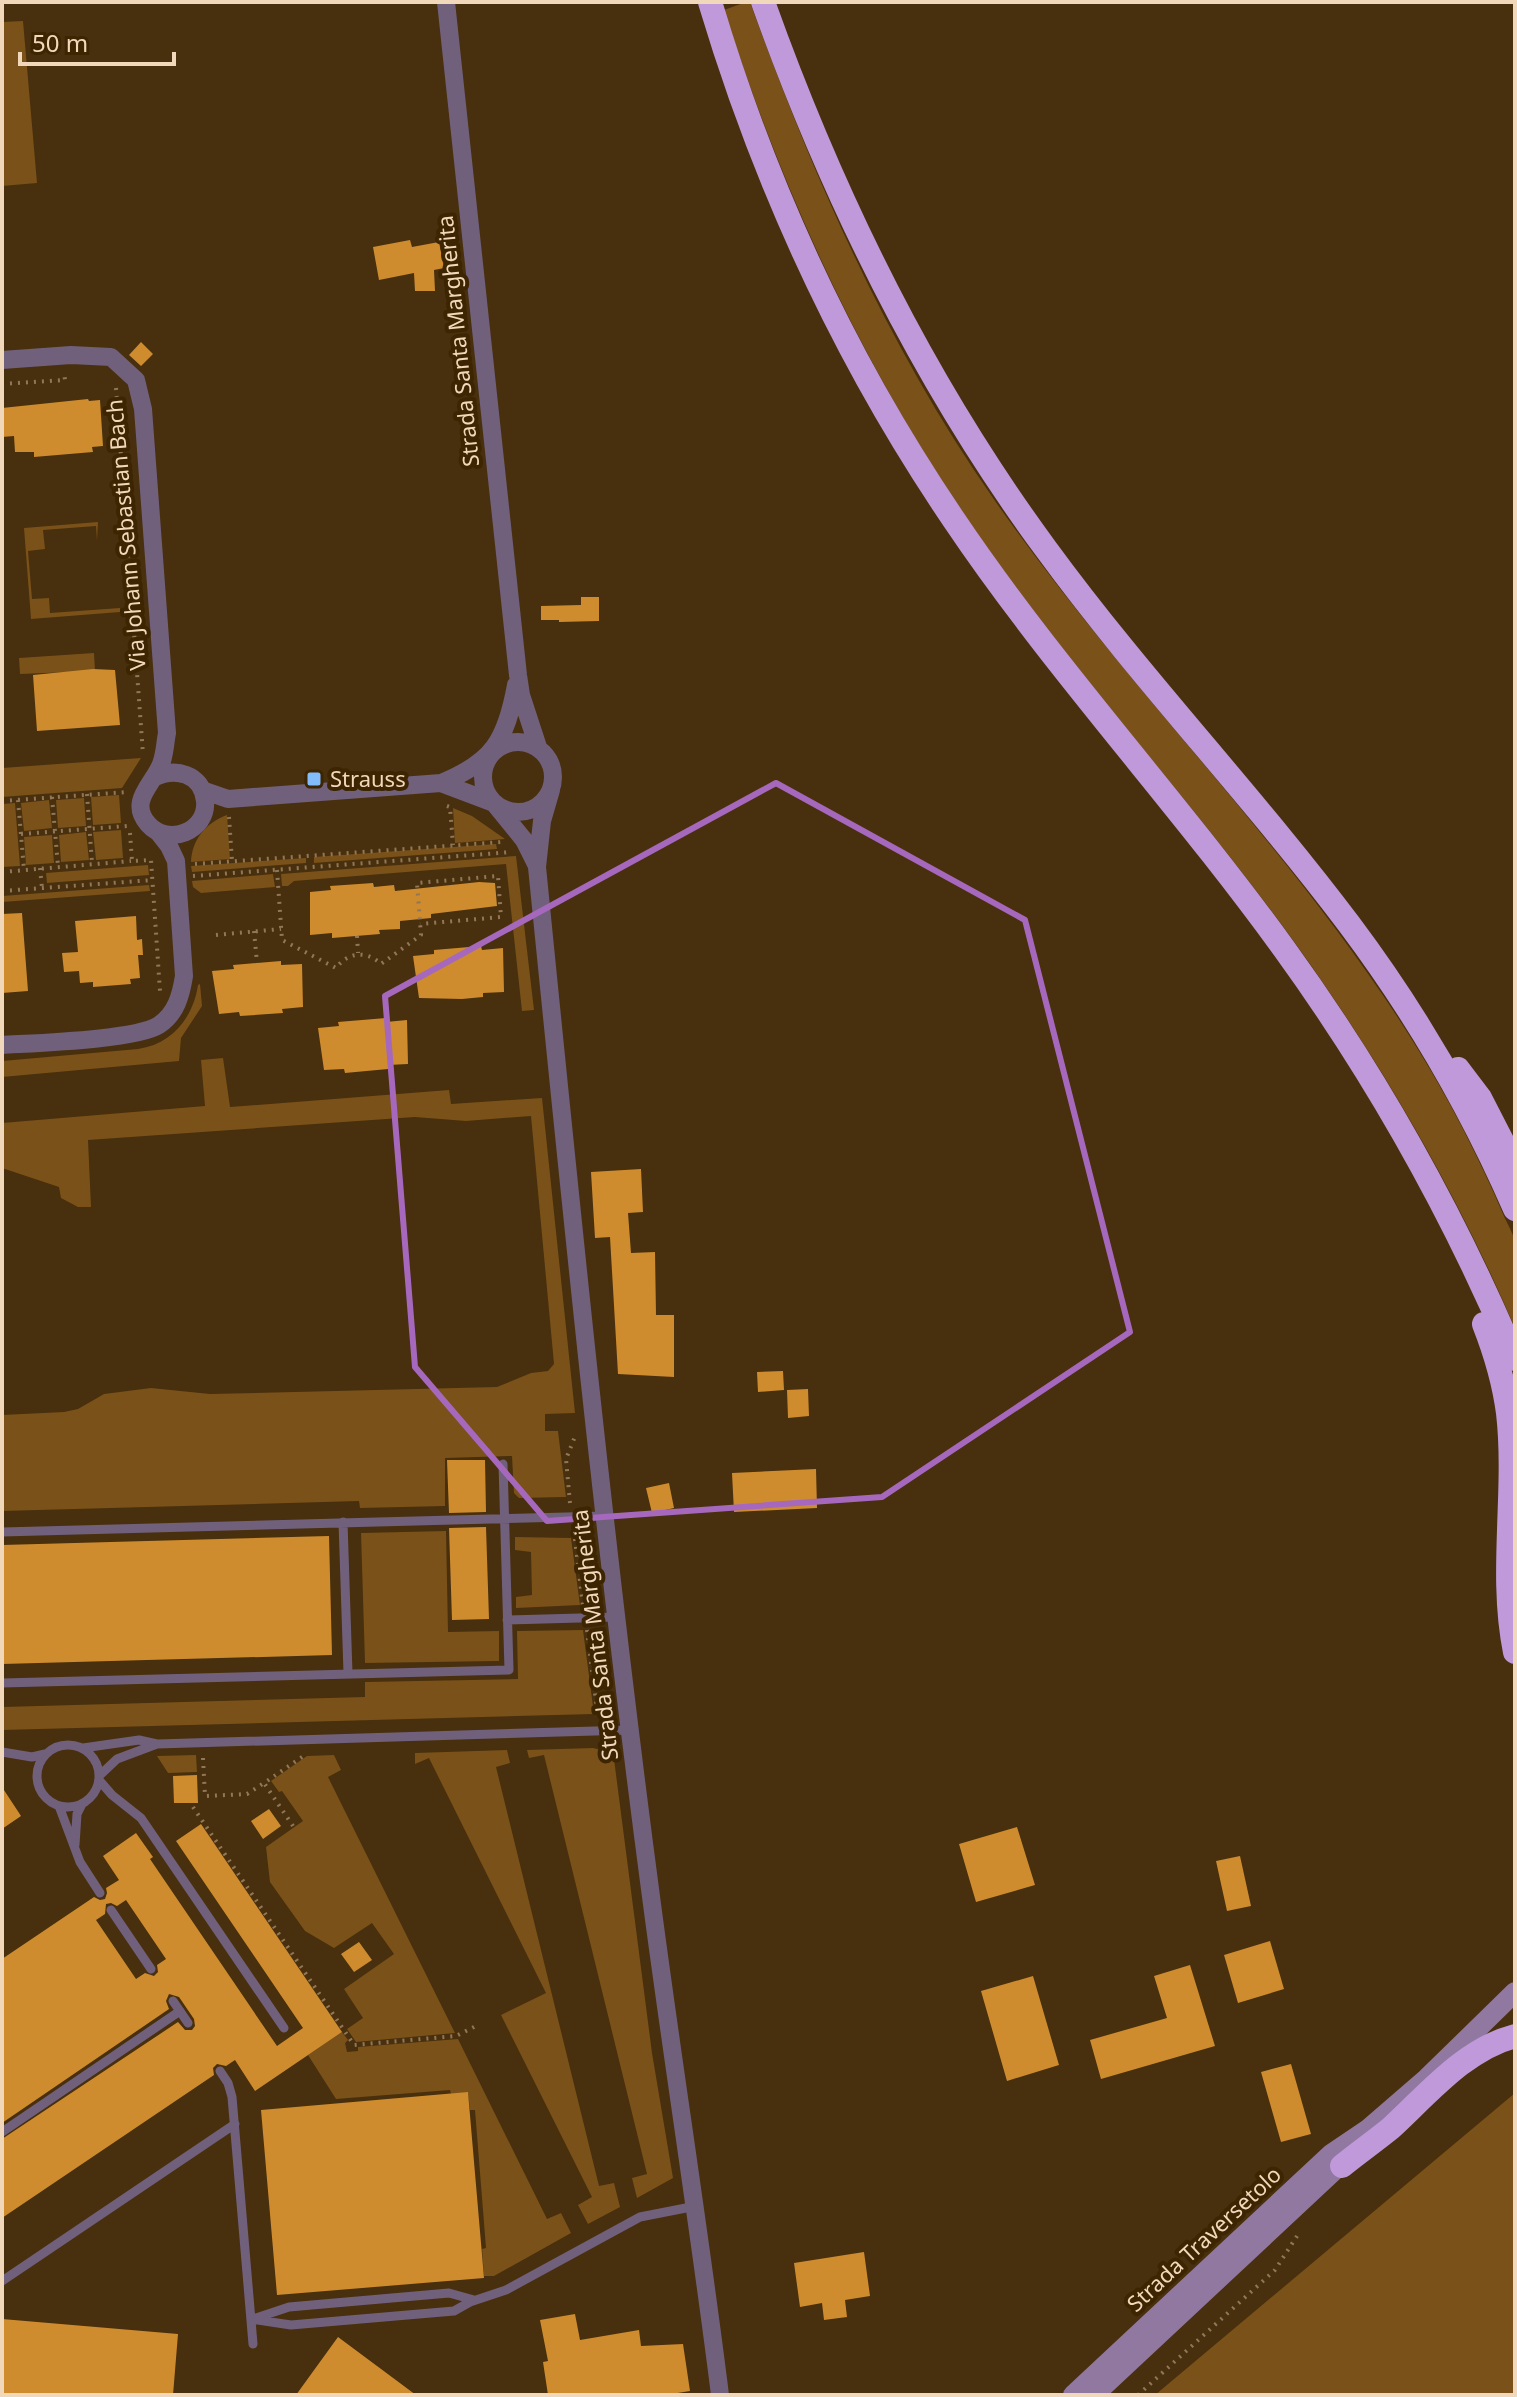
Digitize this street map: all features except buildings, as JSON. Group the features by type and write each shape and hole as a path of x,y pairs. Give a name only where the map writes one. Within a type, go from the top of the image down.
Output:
{"highway":[{"path":"710,2 747,116 794,232 855,357 899,434 1005,593 1286,951 1344,1036 1404,1134 1456,1231 1515,1359"},
{"path":"763,2 813,133 866,253 927,369 973,445 1074,587 1314,879 1430,1041 1473,1087 1515,1166"},
{"path":"1415,1020 1471,1117 1515,1209"},
{"path":"1404,1134 1429,1207 1482,1320 1503,1387 1509,1430 1510,1611 1515,1652"},
{"path":"1342,2166 1467,2060 1493,2044 1515,2036"}],"main road":[{"name":"Strada Traversetolo","path":"1073,2395 1321,2163 1373,2125 1427,2078 1515,1992"},
{"name":"Strada Traversetolo","path":"1094,2395 1342,2166 1373,2125"}],"street":[{"name":"Strada Santa Margherita","path":"446,2 518,675 521,695 538,747 552,766 553,778 542,821 537,867 630,1730 720,2395"},
{"name":"Via Johann Sebastian Bach","path":"2,360 71,355 111,357 136,380 143,409 167,733 161,764 153,778"},
{"name":"Strada Santa Margherita","path":"518,675 507,724 483,772 483,784 524,840 537,867"},
{"name":"Via Johann Sebastian Bach","path":"167,733 182,773"},
{"path":"2,1045 125,1035 158,1025 174,1010 181,995 184,976 181,872 188,832 202,818 228,807 441,783 463,774 504,744 515,742 538,747"},
{"path":"181,872 169,846 149,825 141,806 142,795 153,778 163,773 182,773 197,782 202,790 205,808 202,818"},
{"path":"441,783 504,809 526,811 545,800 551,790"},
{"path":"202,790 228,807"},
{"path":"158,832 168,835 188,832"}],"lane":[{"path":"2,1683 509,1670 503,1464"},
{"path":"2,1532 605,1516"},
{"path":"343,1522 348,1673"},
{"path":"507,1620 617,1616"},
{"path":"2,1752 28,1757 45,1754 59,1746 83,1748 139,1740 157,1744 630,1730"},
{"path":"75,1845 77,1814 82,1804 95,1792 99,1778 117,1759 157,1744"},
{"path":"83,1748 93,1757 99,1778 112,1795 138,1814 284,2028"},
{"path":"45,1754 38,1768 38,1784 45,1798 59,1806 82,1804"},
{"path":"59,1806 82,1867 100,1893"},
{"path":"111,1910 151,1969"},
{"path":"173,2001 188,2023"},
{"path":"2,2132 180,2011"},
{"path":"220,2071 231,2091 235,2124 253,2344"},
{"path":"2,2281 235,2124"},
{"path":"251,2319 291,2325 451,2312 506,2290 640,2217 696,2206"},
{"path":"251,2319 279,2309 304,2305 449,2293 477,2300"}],"path":[{"path":"2,384 65,380 64,369"},
{"path":"115,381 144,760"},
{"path":"2,801 127,788 127,803"},
{"path":"87,794 93,864"},
{"path":"52,797 58,867"},
{"path":"18,799 24,870"},
{"path":"443,804 450,807 453,845"},
{"path":"228,807 232,861"},
{"path":"128,814 132,861"},
{"path":"21,834 129,826"},
{"path":"181,872 189,864 512,841"},
{"path":"500,842 501,853"},
{"path":"2,891 153,880 181,872 277,870 518,851"},
{"path":"310,855 311,867"},
{"path":"2,872 151,860 161,1005"},
{"path":"40,868 42,888"},
{"path":"277,870 282,940 336,968 344,959 358,954 370,956 381,964 421,935 420,924 417,883 498,876 501,917 420,924"},
{"path":"216,935 281,929"},
{"path":"254,931 257,963"},
{"path":"357,936 358,954"},
{"path":"203,1758 205,1796 247,1794 307,1754"},
{"path":"264,1783 293,1826"},
{"path":"193,1807 354,2045 456,2036 478,2025"},
{"path":"1138,2395 1275,2270 1301,2229"}],"highlighted area":[{"path":"776,783 1025,920 1130,1332 882,1497 547,1521 415,1367 385,996"}],"shaded area":[{"path":"750,2 800,132 855,258 919,381 955,440 1051,577 1301,883 1360,962 1414,1043 1463,1129 1513,1235 1515,1328 1439,1171 1349,1021 1244,875 1009,578 932,466 896,404 829,277 772,146 724,10"},
{"path":"23,21 37,183 2,186 2,22"},
{"path":"98,522 97,541 96,526 43,530 45,549 28,551 32,599 49,598 50,613 120,608 120,612 31,619 24,528"},
{"path":"94,653 95,671 20,674 19,658"},
{"path":"141,758 122,788 2,797 2,768"},
{"path":"119,795 121,823 93,825 91,797"},
{"path":"84,798 86,826 58,828 56,800"},
{"path":"49,800 52,828 24,831 21,803"},
{"path":"15,803 20,866 2,867 2,804"},
{"path":"453,808 472,816 505,839 455,843"},
{"path":"227,815 230,859 191,862 197,839 213,822"},
{"path":"121,830 123,858 96,860 93,832"},
{"path":"86,832 89,860 61,862 59,835"},
{"path":"52,835 54,863 26,865 24,837"},
{"path":"496,844 497,849 314,863 314,857"},
{"path":"516,856 534,1010 522,1011 506,864 294,881 282,886 281,874"},
{"path":"306,858 306,863 192,872 191,866"},
{"path":"148,865 149,875 47,883 46,873"},
{"path":"273,874 275,887 201,893 193,887 192,881"},
{"path":"149,885 150,891 2,902 2,896"},
{"path":"200,984 202,1006 181,1038 179,1061 2,1077 2,1061 138,1049 161,1042 186,1018"},
{"path":"223,1058 230,1107 449,1090 451,1104 542,1098 575,1413 545,1414 545,1431 558,1431 566,1497 519,1498 514,1493 512,1456 445,1458 445,1506 360,1508 359,1501 2,1511 2,1415 64,1412 78,1409 104,1394 151,1388 210,1394 497,1387 531,1373 548,1371 554,1364 531,1116 466,1121 415,1117 88,1140 91,1207 78,1207 61,1198 59,1187 2,1168 2,1123 205,1106 201,1060"},
{"path":"446,1531 448,1632 499,1631 499,1661 365,1663 361,1533"},
{"path":"515,1537 571,1538 580,1605 516,1608 516,1597 532,1595 531,1552 515,1550"},
{"path":"583,1630 594,1714 2,1730 2,1707 365,1697 365,1682 518,1679 517,1631"},
{"path":"593,1748 609,1752 614,1759 652,2053 673,2178 637,2198 632,2178 647,2174 544,1755 529,1758 527,1750"},
{"path":"507,1750 510,1763 496,1767 599,2186 614,2183 620,2207 588,2224 578,2205 592,2197 501,2015 546,1993 429,1758 415,1764 415,1753"},
{"path":"196,1755 197,1772 168,1773 157,1756"},
{"path":"334,1755 341,1770 328,1777 455,2033 356,2042 347,2029 363,2018 344,1989 394,1954 372,1923 334,1948 305,1931 270,1882 266,1847 303,1821 271,1781 307,1756"},
{"path":"342,2032 348,2040 345,2043 347,2052 358,2051 358,2047 458,2039 547,2219 561,2213 571,2233 494,2276 484,2276 482,2249 486,2248 475,2110 470,2110 468,2093 451,2094 450,2090 336,2099 308,2055"},
{"path":"1515,2093 1515,2395 1155,2395"}],"place":[{"name":"Strauss","path":"314,779"}]}
